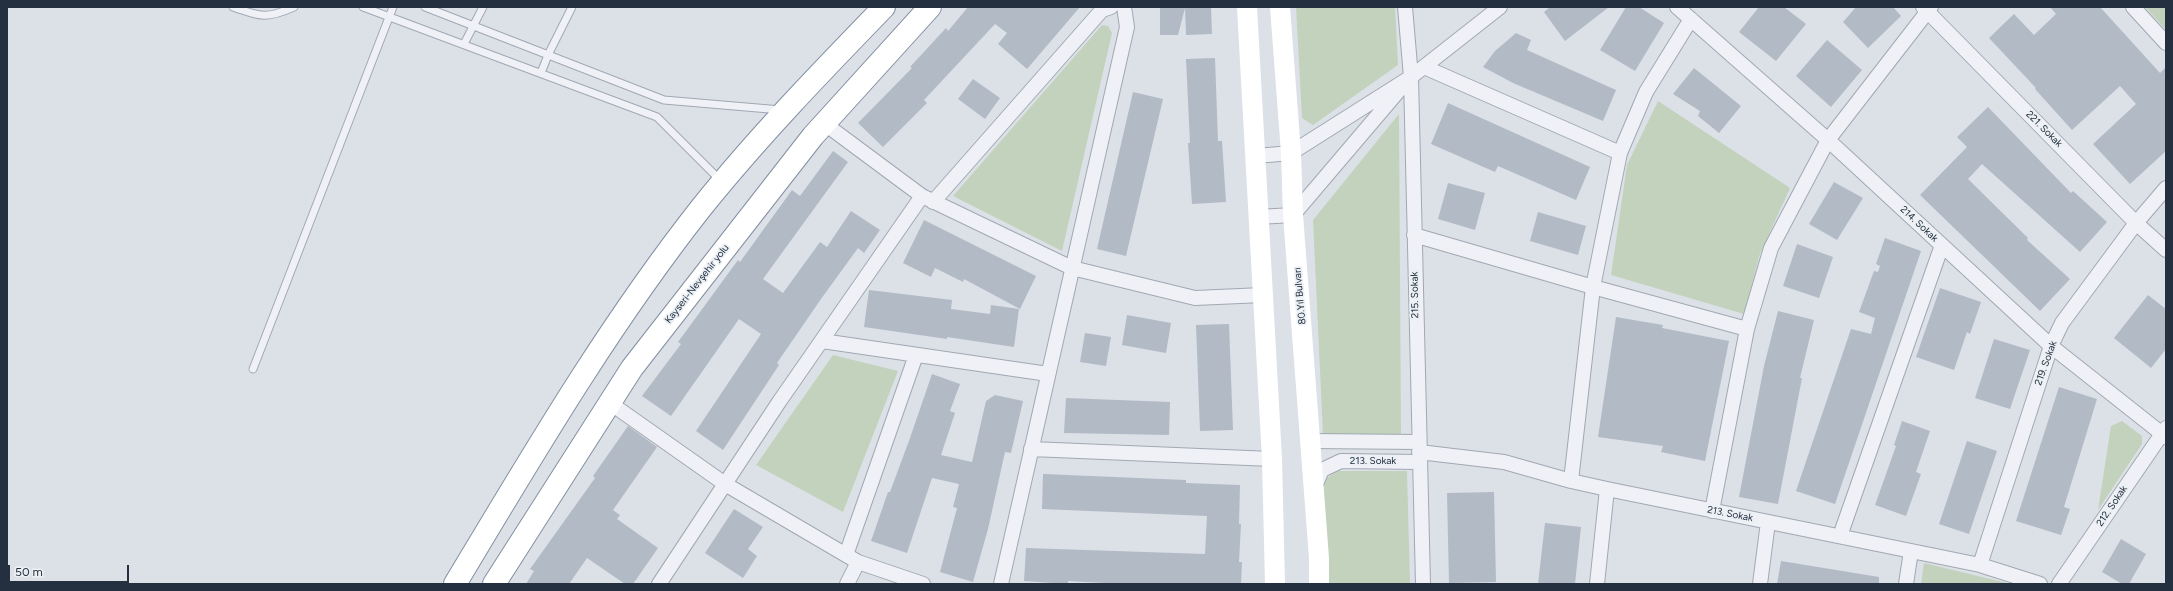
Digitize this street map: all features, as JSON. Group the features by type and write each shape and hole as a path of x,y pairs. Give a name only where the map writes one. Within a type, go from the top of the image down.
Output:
{"highway":[{"path":"455,584 603,344 701,209 785,110 884,7"},
{"name":"Kayseri-Nevşehir yolu","path":"494,584 632,368 813,136 930,7"}],"street":[{"path":"659,584 822,341 928,199 1102,10 1111,7"},
{"path":"1001,584 1127,27 1124,7"},
{"path":"1247,7 1272,459 1275,584"},
{"name":"80.Yıl Bulvarı","path":"1280,7 1291,153 1293,214 1319,558 1319,584"},
{"name":"215. Sokak","path":"1405,7 1411,78 1423,584"},
{"path":"1256,156 1291,153 1411,78 1500,7"},
{"name":"214. Sokak","path":"1677,7 1828,140 2051,346 2164,433"},
{"path":"2133,7 2166,43"},
{"path":"1712,510 1746,329 1771,248 1828,140 1927,8"},
{"name":"221. Sokak","path":"1927,8 2136,223 2166,250"},
{"path":"1571,481 1593,287 1620,153 1646,92 1691,19"},
{"path":"1424,67 1620,153"},
{"path":"1258,217 1293,214 1411,78"},
{"path":"825,124 928,199 1072,268 1195,298 1263,295"},
{"name":"219. Sokak","path":"1980,565 2051,346 2062,323 2136,223 2166,188"},
{"path":"1414,235 1593,287 1746,329"},
{"path":"1840,536 1942,245"},
{"path":"822,341 1048,374"},
{"path":"847,584 852,559 916,355"},
{"path":"610,403 726,484 852,559 923,584"},
{"name":"212. Sokak","path":"2059,584 2164,433"},
{"name":"213. Sokak","path":"1311,441 1504,462 1571,481 1607,489 1980,565 2040,584"},
{"path":"1031,449 1272,459"},
{"name":"213. Sokak","path":"1314,486 1322,470 1341,461 1419,452"},
{"path":"1597,584 1607,489"},
{"path":"1760,584 1768,522"},
{"path":"1906,584 1911,551"}],"lane":[{"path":"233,7 257,16 276,16 294,7"},
{"path":"364,7 658,117 722,183"},
{"path":"253,368 388,16 393,7"},
{"path":"425,7 664,100 785,110"},
{"path":"464,44 483,7"},
{"path":"541,73 548,55 572,7"}],"green space":[{"path":"1296,7 1395,7 1398,65 1313,125 1302,118"},
{"path":"2145,7 2166,7 2166,30"},
{"path":"1102,25 1108,26 1112,33 1062,251 953,196"},
{"path":"1658,101 1790,188 1760,254 1744,314 1611,275 1627,165"},
{"path":"1399,114 1401,435 1323,435 1313,220"},
{"path":"833,355 898,371 843,512 756,465"},
{"path":"2122,421 2142,436 2142,444 2098,510 2111,426"},
{"path":"1337,471 1407,471 1410,584 1322,584 1324,480"},
{"path":"1924,563 2011,584 1921,584"}],"building":[{"path":"968,7 1080,7 1027,69 998,44 1007,33 995,24 924,100 927,103 883,147 858,123 912,68 910,67 946,28 948,31"},
{"path":"1160,7 1211,7 1212,34 1186,35 1185,8 1178,35 1160,35"},
{"path":"1550,7 1609,7 1565,41 1544,12"},
{"path":"1626,7 1639,7 1664,23 1635,71 1600,50"},
{"path":"1759,7 1784,7 1806,24 1776,61 1739,32"},
{"path":"1856,7 1893,7 1901,16 1868,48 1843,22"},
{"path":"2050,7 2100,7 2160,73 2166,67 2166,151 2130,184 2093,144 2136,104 2120,86 2072,130 2035,89 2036,88 1989,38 2014,14 2034,35 2056,14"},
{"path":"1516,33 1531,40 1527,50 1616,90 1603,121 1513,83 1483,67 1495,51"},
{"path":"1827,40 1862,70 1831,107 1796,76"},
{"path":"1215,58 1218,141 1222,141 1226,202 1192,204 1188,143 1190,143 1186,59"},
{"path":"1694,68 1741,106 1719,133 1698,116 1700,111 1673,94"},
{"path":"973,79 1000,98 985,119 958,99"},
{"path":"1133,92 1163,99 1126,256 1097,249"},
{"path":"1448,103 1590,167 1576,200 1498,166 1495,172 1431,144"},
{"path":"1988,107 2071,193 2073,191 2107,222 2080,252 1982,164 1968,179 2028,238 2027,240 2070,279 2040,311 1920,195 1967,147 1957,137"},
{"path":"833,151 848,162 763,279 783,293 820,242 827,247 851,211 880,230 864,253 858,248 821,299 777,363 779,365 723,450 696,431 761,334 739,319 671,416 642,396 681,344 678,342 738,260 740,262 792,190 800,196"},
{"path":"1834,182 1863,198 1837,240 1809,224"},
{"path":"1448,183 1485,193 1475,230 1438,219"},
{"path":"1538,212 1586,226 1578,255 1530,241"},
{"path":"924,220 1036,276 1020,309 964,279 963,282 935,268 931,277 903,263"},
{"path":"1885,238 1921,251 1835,504 1796,491 1851,329 1871,334 1875,318 1859,312 1874,271 1878,272 1880,266 1876,264"},
{"path":"1797,244 1833,257 1819,298 1783,286"},
{"path":"1940,288 1981,302 1970,334 1967,332 1954,370 1916,357"},
{"path":"869,290 952,300 951,309 990,314 991,305 1019,309 1014,347 864,327"},
{"path":"2148,295 2166,309 2166,349 2151,368 2114,338"},
{"path":"1778,311 1814,320 1800,378 1802,378 1778,504 1739,497 1764,366"},
{"path":"1127,315 1171,323 1166,353 1122,345"},
{"path":"1616,317 1663,325 1662,328 1729,341 1705,461 1661,452 1663,446 1598,437"},
{"path":"1229,324 1233,430 1200,431 1196,325"},
{"path":"1085,333 1111,337 1106,366 1080,362"},
{"path":"1994,339 2030,350 2010,409 1975,398"},
{"path":"932,374 960,384 950,411 955,413 941,455 972,462 986,401 995,395 1023,401 1011,453 1005,452 988,529 973,582 940,572 957,508 953,507 959,484 932,478 907,553 871,541 888,492 890,492 910,438"},
{"path":"2059,387 2097,399 2064,507 2070,509 2061,535 2016,521"},
{"path":"1066,398 1170,402 1169,435 1064,433"},
{"path":"1902,421 1930,431 1916,472 1921,474 1906,516 1875,505 1896,446 1894,445"},
{"path":"628,426 657,447 613,510 620,515 617,519 658,548 633,584 625,584 587,558 569,584 526,584 534,571 530,569 595,478 593,476"},
{"path":"1967,441 1997,451 1969,534 1939,524"},
{"path":"1043,474 1186,480 1186,483 1240,485 1239,524 1241,524 1239,562 1242,562 1241,584 1124,584 1068,581 1068,584 1024,581 1026,548 1205,554 1207,516 1042,509"},
{"path":"1494,492 1496,582 1449,583 1447,493"},
{"path":"734,509 763,527 748,549 757,556 743,578 705,553"},
{"path":"1545,523 1581,527 1575,584 1538,584"},
{"path":"2121,539 2146,554 2129,584 2122,584 2102,572"},
{"path":"1781,561 1879,577 1879,584 1777,584"}]}
